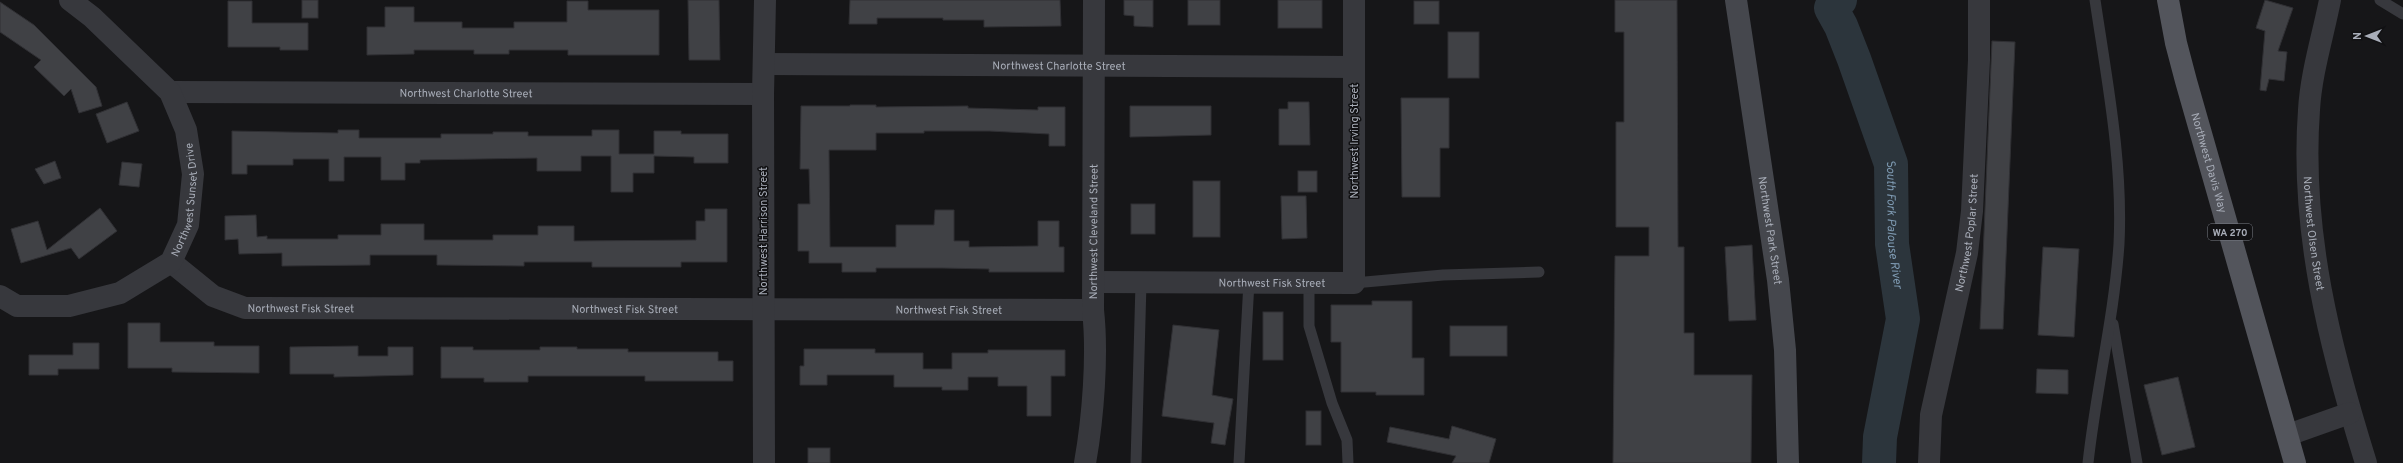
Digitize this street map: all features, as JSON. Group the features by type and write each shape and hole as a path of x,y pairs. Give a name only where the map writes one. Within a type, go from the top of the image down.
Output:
{"main road":[{"name":"Northwest Davis Way","path":"2168,0 2176,43 2188,88 2295,463"}],"street":[{"name":"Northwest Sunset Drive","path":"0,296 17,306 69,306 120,293 171,262 188,225 193,174 186,130 170,92 92,17 70,0"},
{"name":"Northwest Harrison Street","path":"764,463 763,94 765,0"},
{"name":"Northwest Cleveland Street","path":"1085,463 1089,444 1096,334 1093,310 1095,66 1094,0"},
{"name":"Northwest Irving Street","path":"1354,0 1354,283"},
{"name":"Northwest Park Street","path":"1736,0 1778,280 1785,350 1788,463"},
{"name":"Northwest Poplar Street","path":"1930,463 1931,415 1967,253 1972,211 1979,60 1979,0"},
{"name":"Northwest Olsen Street","path":"2330,0 2309,108 2306,172 2313,250 2326,317 2350,413 2366,463"},
{"name":"Northwest Charlotte Street","path":"764,64 1354,67"},
{"name":"Northwest Charlotte Street","path":"170,92 763,94"},
{"name":"Northwest Fisk Street","path":"171,262 213,296 245,308 1093,310"},
{"name":"Northwest Fisk Street","path":"1094,282 1354,283"},
{"path":"2288,435 2350,413"}],"lane":[{"path":"2088,463 2112,318 2119,243 2119,160 2095,0"},
{"path":"2380,0 2403,14"},
{"path":"1354,283 1443,275 1539,272"},
{"path":"1240,463 1249,282"},
{"path":"1136,463 1141,283"},
{"path":"1309,283 1309,326 1332,403 1347,440 1348,463"},
{"path":"2112,318 2137,463"}],"building":[{"path":"302,0 318,0 318,18 302,18"},
{"path":"688,0 719,0 720,60 689,60"},
{"path":"850,0 1060,0 1061,26 984,27 984,20 943,20 943,18 877,18 877,24 849,24"},
{"path":"1124,0 1153,0 1153,27 1134,26 1134,16 1124,15"},
{"path":"1188,0 1220,0 1220,25 1188,25"},
{"path":"1278,0 1322,0 1322,28 1278,28"},
{"path":"1615,0 1677,0 1678,247 1684,247 1684,333 1694,333 1694,375 1752,375 1751,463 1613,463 1615,256 1649,256 1649,227 1616,227 1616,122 1624,122 1624,32 1615,32"},
{"path":"2265,0 2293,8 2278,51 2287,52 2284,81 2269,79 2266,91 2260,90 2265,31 2256,28"},
{"path":"228,1 252,1 252,23 308,23 308,50 280,50 280,47 228,47"},
{"path":"567,1 588,1 588,10 659,10 659,55 568,55 568,50 509,50 509,54 474,54 474,50 414,50 414,54 367,55 367,27 385,27 385,7 414,7 414,22 462,22 462,28 514,28 514,22 567,22"},
{"path":"1414,1 1439,1 1439,24 1414,24"},
{"path":"0,2 34,25 96,87 102,106 79,113 71,89 64,96 34,67 41,60 0,32"},
{"path":"1448,32 1479,32 1479,78 1448,78"},
{"path":"1992,41 2015,42 2003,329 1980,329"},
{"path":"1401,98 1449,98 1449,148 1440,148 1440,197 1402,197"},
{"path":"127,102 139,131 107,143 96,114"},
{"path":"1288,102 1309,102 1310,145 1279,145 1279,109 1288,109"},
{"path":"876,105 876,107 968,106 968,108 1038,110 1038,107 1065,107 1065,146 1049,146 1049,134 989,131 924,131 924,133 876,133 876,150 829,150 830,247 896,247 896,225 934,225 935,210 954,210 954,241 969,241 969,247 1038,246 1038,221 1059,221 1059,247 1064,247 1064,272 989,272 989,269 876,268 876,272 842,272 842,263 809,263 809,251 798,251 798,204 810,204 809,169 800,169 801,106"},
{"path":"1130,106 1211,106 1211,135 1130,137"},
{"path":"338,130 359,130 359,138 441,138 441,134 493,134 493,132 528,132 528,136 592,136 592,130 619,130 619,154 654,154 654,131 681,131 681,134 728,134 728,163 694,163 694,157 654,156 654,173 633,173 633,192 611,192 611,156 581,156 581,171 537,171 537,158 420,160 420,163 405,163 405,180 381,180 381,157 344,157 344,181 329,181 329,159 293,159 293,165 247,165 247,174 232,174 232,131 338,133"},
{"path":"55,161 61,178 44,184 35,169"},
{"path":"122,162 142,164 139,187 119,185"},
{"path":"1298,171 1317,171 1317,192 1298,192"},
{"path":"1193,181 1220,181 1220,237 1193,237"},
{"path":"1281,196 1306,196 1307,238 1282,239"},
{"path":"1131,204 1155,204 1155,234 1131,234"},
{"path":"100,208 117,231 79,259 71,248 21,263 11,229 38,221 47,250"},
{"path":"705,209 727,209 727,262 681,262 681,267 592,267 592,262 524,262 524,266 437,265 437,255 370,255 370,265 282,266 282,253 239,254 238,239 225,240 225,216 256,215 257,237 267,236 267,239 338,239 338,235 381,235 381,224 424,224 424,240 493,240 493,235 538,235 538,226 574,226 574,241 696,240 696,221 705,221"},
{"path":"1752,245 1756,320 1729,321 1725,247"},
{"path":"2043,247 2079,249 2074,337 2038,335"},
{"path":"1372,301 1412,301 1412,358 1424,358 1424,395 1376,395 1376,392 1341,392 1341,342 1331,342 1331,305 1372,305"},
{"path":"1263,312 1283,312 1283,360 1263,360"},
{"path":"128,323 160,323 160,342 214,342 214,346 259,346 259,373 172,372 172,368 128,368"},
{"path":"1173,325 1219,330 1212,395 1233,399 1225,445 1211,443 1214,423 1162,416"},
{"path":"1450,326 1507,326 1507,356 1450,356"},
{"path":"73,343 99,343 99,369 58,369 58,375 29,375 29,355 73,355"},
{"path":"358,346 358,356 388,356 388,347 413,347 413,375 334,377 334,374 290,374 290,347"},
{"path":"441,347 473,347 473,350 540,350 540,347 577,347 577,349 628,349 628,352 718,352 718,361 733,361 733,381 645,381 645,376 528,376 528,382 484,382 484,378 441,378"},
{"path":"804,349 875,349 875,353 923,353 923,369 952,369 952,353 988,353 988,350 1065,350 1065,376 1051,376 1051,416 1027,416 1027,386 998,386 998,377 968,377 968,390 942,390 942,387 894,387 894,375 827,375 827,385 800,385 800,366 804,366"},
{"path":"2037,369 2068,370 2068,394 2036,393"},
{"path":"2178,377 2195,447 2162,455 2144,385"},
{"path":"1306,411 1321,411 1321,445 1306,445"},
{"path":"1452,426 1496,439 1489,463 1452,463 1456,456 1387,442 1390,427 1449,439"},
{"path":"808,448 830,448 830,463 808,463"}],"waterway":[{"path":"1825,0 1831,8"},
{"name":"South Fork Palouse River","path":"1840,0 1831,8 1841,26 1854,59 1891,164 1892,244 1903,319 1880,437 1879,463"}]}
